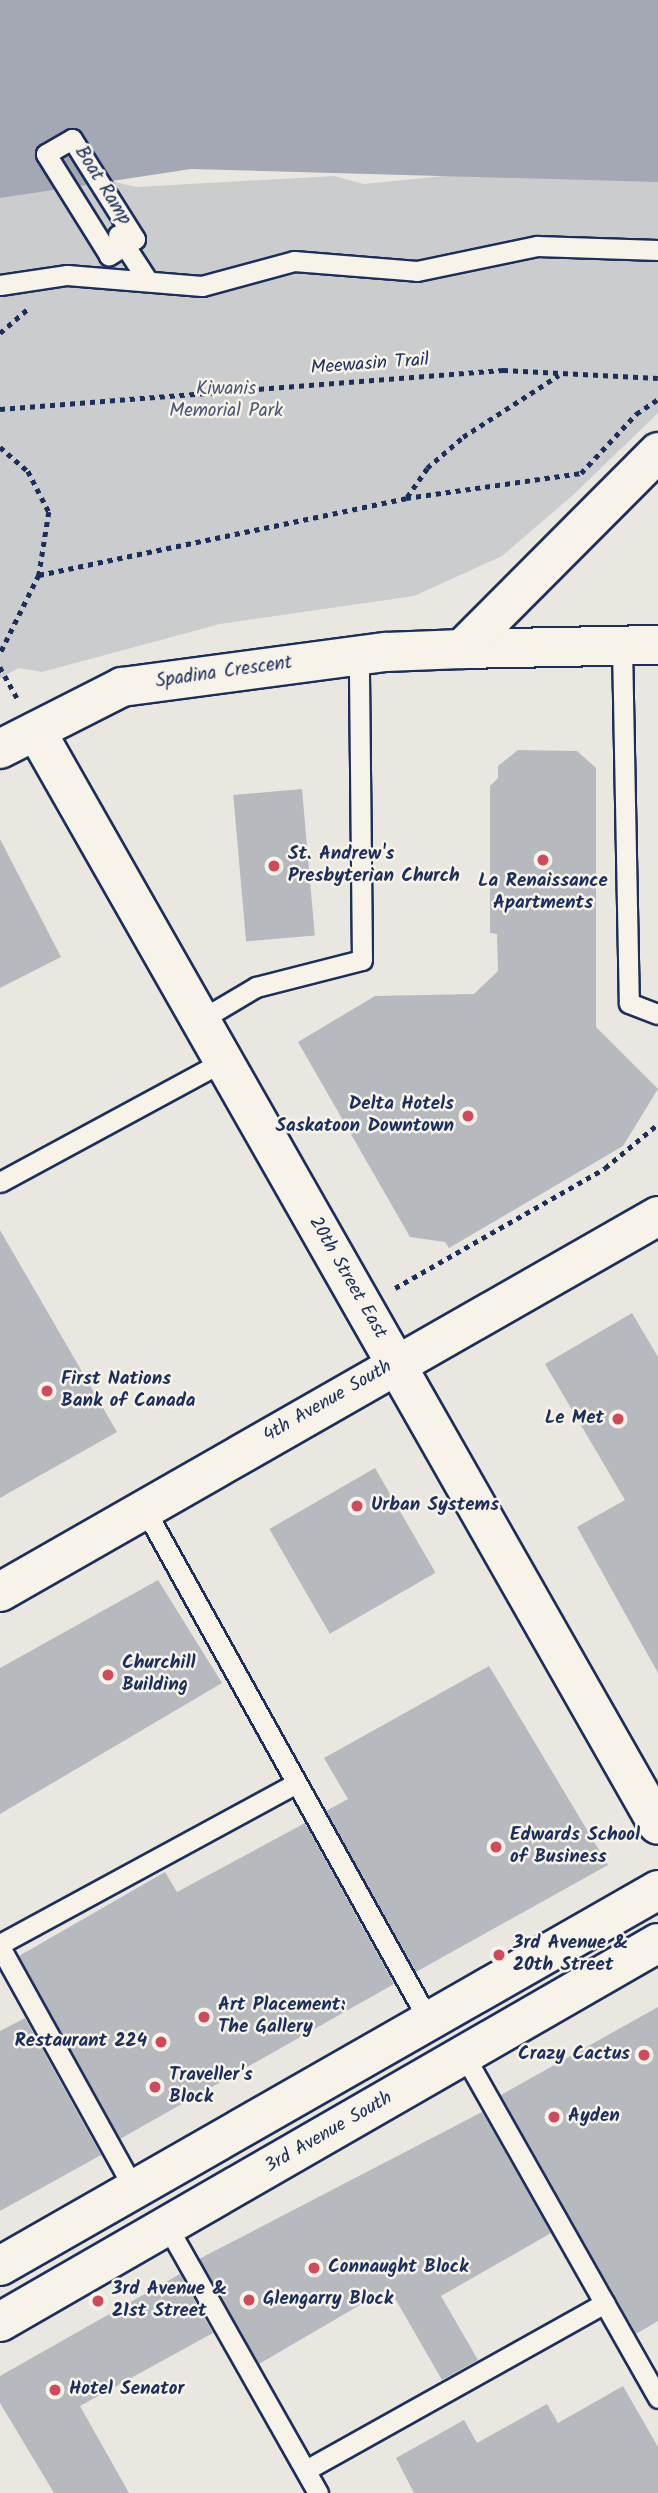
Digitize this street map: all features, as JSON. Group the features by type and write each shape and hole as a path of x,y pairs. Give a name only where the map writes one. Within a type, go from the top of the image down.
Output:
{"main road":[{"path":"462,649 658,452"},
{"name":"Spadina Crescent","path":"0,748 122,687 359,655 462,649 640,645"},
{"name":"20th Street East","path":"36,731 658,1825"},
{"name":"4th Avenue South","path":"0,1592 396,1364 654,1227"},
{"path":"0,2266 658,1890"},
{"name":"3rd Avenue South","path":"0,2322 658,1943"}],"lane":[{"name":"Boat Ramp","path":"72,139 135,239 125,246 109,255 46,154 72,139"},
{"path":"125,246 148,281"},
{"path":"0,285 67,275 202,286 294,261 417,271 537,246 658,250"},
{"path":"640,645 629,1003 658,1014"},
{"path":"202,1019 256,987 362,960 359,655"},
{"path":"0,1182 223,1060"},
{"path":"144,1508 429,2021"},
{"path":"134,2189 0,1945 295,1784"},
{"path":"464,2055 658,2398"},
{"path":"167,2226 318,2493"},
{"path":"306,2470 605,2304"}],"path":[{"name":"Meewasin Trail","path":"0,409 143,402 343,379 503,370 658,378"},
{"path":"406,498 427,468 463,437 561,374"},
{"path":"39,575 406,498 581,473 636,414 658,399"},
{"path":"0,447 28,471 48,512 39,575 0,654"},
{"path":"362,1305 605,1168 658,1124"}],"green space":[{"name":"Kiwanis Memorial Park","path":"543,166 658,173 658,413 572,496 502,556 414,596 220,624 42,672 19,668 0,678 0,193 102,179 136,187 334,176 364,184"}],"shaded area":[{"path":"0,0 658,0 658,182 191,169 0,198"}],"building":[{"path":"518,750 577,751 596,768 596,1027 658,1089 623,1146 449,1248 445,1242 410,1237 298,1042 375,996 474,994 498,971 497,934 490,933 490,786 498,778 498,766"},
{"name":"St. Andrew's Presbyterian Church","path":"302,789 315,935 246,941 233,795"},
{"path":"0,839 61,957 0,988"},
{"name":"First Nations Bank of Canada","path":"0,1230 117,1432 0,1498"},
{"name":"Le Met","path":"632,1313 658,1357 658,1673 577,1527 625,1500 545,1364"},
{"path":"375,1468 436,1573 330,1634 269,1529"},
{"name":"Churchill Building","path":"158,1580 222,1683 0,1814 0,1668"},
{"path":"489,1666 608,1865 416,1972 326,1811 348,1799 324,1758"},
{"path":"305,1823 394,1984 120,2139 19,1956 165,1872 177,1892"},
{"path":"658,2007 658,2321 636,2334 501,2095"},
{"path":"25,2018 101,2155 0,2211 0,2031"},
{"path":"482,2112 551,2233 441,2296 478,2360 442,2380 389,2288 259,2364 199,2259"},
{"name":"Hotel Senator","path":"180,2274 213,2333 80,2406 129,2493 54,2493 0,2403 0,2376"},
{"path":"623,2386 658,2447 658,2493 414,2493 396,2458 464,2420 477,2443 547,2404 558,2423"}],"place":[{"name":"La Renaissance Apartments","path":"543,860"},
{"name":"St. Andrew's Presbyterian Church","path":"274,866"},
{"name":"Delta Hotels Saskatoon Downtown","path":"468,1116"},
{"name":"First Nations Bank of Canada","path":"47,1391"},
{"name":"Le Met","path":"618,1419"},
{"name":"Urban Systems","path":"357,1506"},
{"name":"Churchill Building","path":"108,1675"},
{"name":"Edwards School of Business","path":"496,1847"},
{"name":"3rd Avenue & 20th Street","path":"499,1955"},
{"name":"Art Placement: The Gallery","path":"204,2017"},
{"name":"Restaurant 224","path":"161,2042"},
{"name":"Crazy Cactus","path":"644,2055"},
{"name":"Traveller's Block","path":"155,2087"},
{"name":"Ayden","path":"554,2117"},
{"name":"Connaught Block","path":"314,2268"},
{"name":"Glengarry Block","path":"249,2300"},
{"name":"3rd Avenue & 21st Street","path":"98,2301"},
{"name":"Hotel Senator","path":"55,2390"}]}
